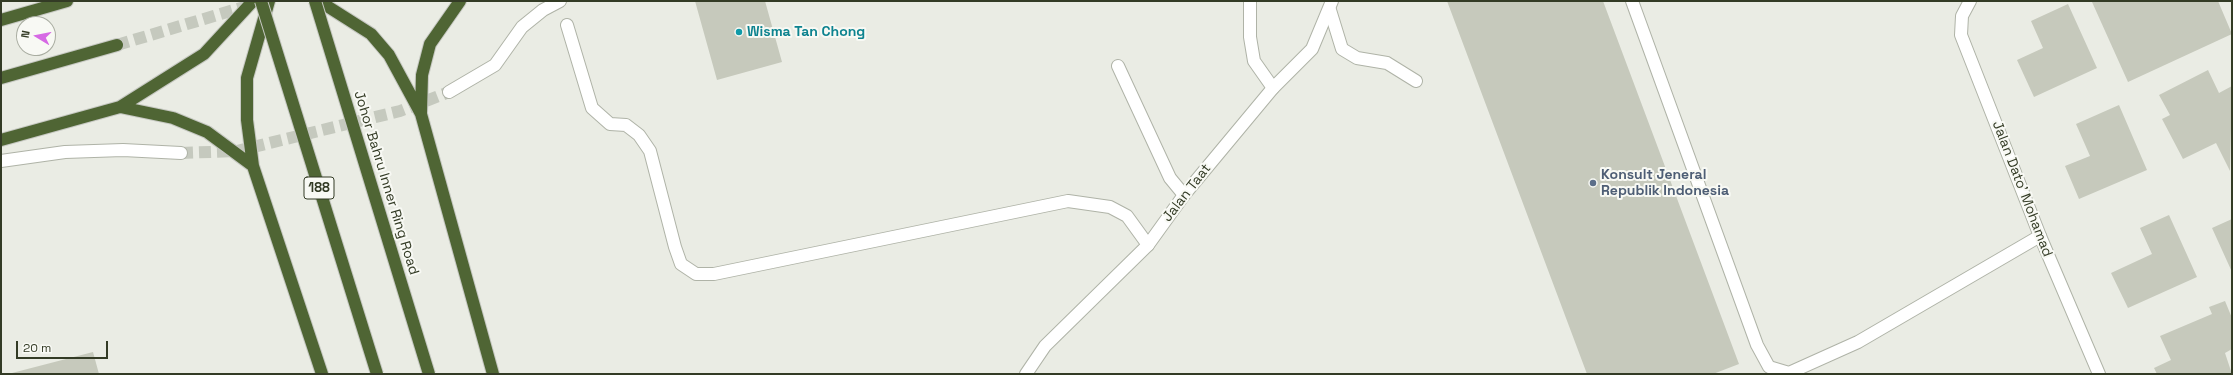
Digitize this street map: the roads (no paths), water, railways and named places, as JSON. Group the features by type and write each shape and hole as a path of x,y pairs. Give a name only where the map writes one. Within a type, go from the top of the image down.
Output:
{"highway":[{"path":"1,20 67,1"},
{"path":"1,140 120,107 204,54 253,1"},
{"name":"188","path":"261,1 377,374"},
{"path":"269,1 247,78 247,120 252,166 322,374"},
{"name":"Johor Bahru Inner Ring Road","path":"315,1 429,374"},
{"path":"319,1 371,34 389,55 420,114 493,374"},
{"path":"453,1 460,1"},
{"path":"420,114 422,75 430,44 460,1"},
{"path":"1,78 117,44"},
{"path":"120,107 173,118 207,132 252,166"}],"street":[{"path":"449,92 495,65 522,27 543,10 560,1"},
{"path":"1250,1 1250,37 1254,61 1273,88"},
{"path":"1632,1 1757,345 1768,367 1789,373 1858,342 2040,236"},
{"name":"Jalan Dato' Mohamad","path":"1970,1 1962,16 1961,35 2040,236 2099,374"},
{"path":"1331,6 1342,49 1356,58 1387,63 1416,81"},
{"name":"Jalan Taat","path":"1026,374 1045,346 1148,245 1184,195 1273,88 1312,48 1331,6"},
{"path":"567,25 592,108 610,124 626,126 635,132 650,150 675,247 681,264 696,274 714,274 1068,201 1110,207 1127,216 1148,245"},
{"path":"1118,66 1170,178 1184,195"},
{"path":"1,161 64,152 123,150 181,153"}],"tunnel":[{"path":"117,45 254,4"},
{"path":"181,153 237,151 400,111 449,92"}],"place":[{"name":"Wisma Tan Chong","path":"739,32"},
{"name":"Konsult Jeneral Republik Indonesia","path":"1593,183"}]}
